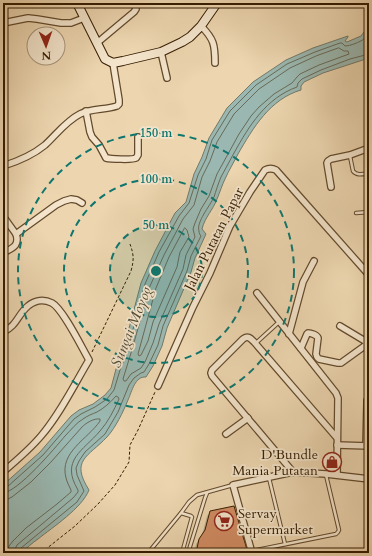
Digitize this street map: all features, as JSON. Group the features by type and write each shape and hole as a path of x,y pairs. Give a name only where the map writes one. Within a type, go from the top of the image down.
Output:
{"street":[{"path":"77,3 105,59 113,63 161,52 186,40 201,26 217,3"},
{"path":"96,43 134,12 136,9 134,3"},
{"path":"3,23 28,18 71,23 84,18"},
{"path":"201,26 209,34 214,43 215,63"},
{"path":"161,52 167,78"},
{"path":"3,166 26,156 43,146 72,119 80,114 86,111 117,106 119,104 119,100 113,63"},
{"path":"86,111 92,137 99,145 106,158 136,158 138,155 138,137"},
{"path":"331,187 327,163 328,161 330,159 350,155 369,148"},
{"name":"Jalan Putatan Papar","path":"158,386 230,226 265,170 273,168 276,170 369,274"},
{"path":"16,234 56,205 64,201 71,199 82,203"},
{"path":"3,216 16,234 17,238 17,243 15,246 3,253"},
{"path":"289,334 303,282 314,261"},
{"path":"257,293 336,393 338,398 337,475"},
{"path":"3,472 33,444 48,427 60,410 88,360 59,309 53,303 37,301 30,304 24,309 13,326 4,330"},
{"path":"301,348 307,334 310,333 318,336 316,354 319,359 341,363 366,345 366,343 365,340 340,326"},
{"path":"293,472 212,376 212,370 243,339 250,337 337,438"},
{"path":"337,445 367,446 367,400 369,399"},
{"path":"226,434 248,418"},
{"path":"252,552 233,485 293,472 369,479"}],"lane":[{"path":"350,155 354,173 369,173"},
{"path":"356,213 369,212"},
{"path":"255,343 280,322"},
{"path":"252,552 336,534 338,532 326,474"},
{"path":"269,477 285,544"},
{"path":"148,553 189,502 197,495 233,485"},
{"path":"188,553 207,492"},
{"path":"181,512 192,517 182,553"},
{"path":"187,535 193,536"}],"path":[{"path":"88,360 131,271 133,254 130,244"},
{"path":"41,553 75,526 115,485 129,462 130,445 158,386"}],"water":[{"name":"Sungai Moyog","path":"369,30 369,58 323,73 304,82 301,86 301,90 290,94 271,107 256,125 230,169 215,203 203,225 202,229 206,234 195,258 191,272 167,328 162,346 153,366 146,377 139,379 134,385 122,414 110,433 88,455 81,465 81,472 89,490 85,497 66,517 21,553 3,553 3,485 40,452 71,416 79,410 93,404 105,395 111,388 123,351 141,283 155,251 175,213 186,202 194,174 209,138 227,108 253,82 286,60 313,48 348,36 345,41 347,42 361,36 364,32"}],"building":[{"name":"Servay Supermarket","path":"234,506 248,553 196,553 199,539 205,530 210,511"}],"place":[{"name":"D'Bundle Mania Putatan","path":"332,462"},
{"name":"Servay Supermarket","path":"224,521"}]}
